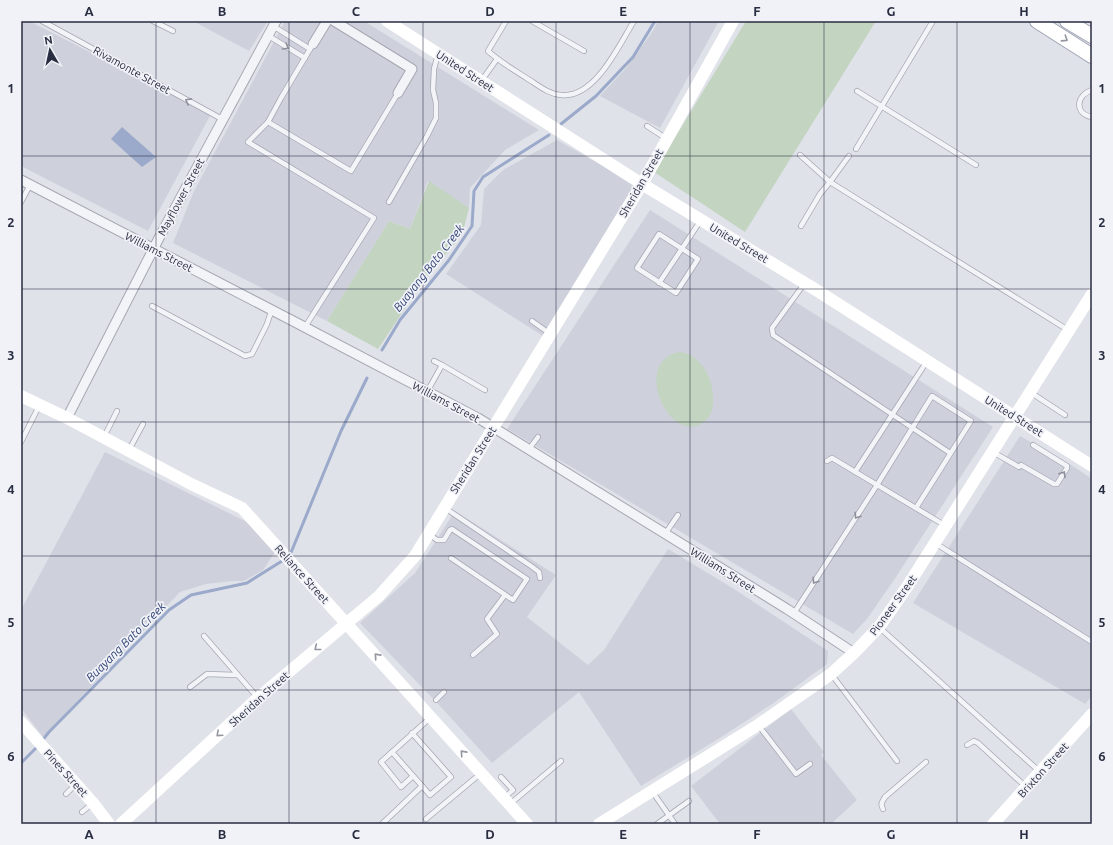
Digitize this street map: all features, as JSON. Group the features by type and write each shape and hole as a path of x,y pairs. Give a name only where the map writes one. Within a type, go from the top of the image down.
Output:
{"main road":[{"path":"1037,21 1092,56"},
{"path":"1067,21 1091,34"}],"street":[{"path":"312,47 327,21"},
{"path":"334,21 412,70 398,93"},
{"name":"United Street","path":"387,21 642,184 804,283 1092,466"},
{"name":"Sheridan Street","path":"121,824 140,803 258,698 379,596 415,556 642,184 733,21"},
{"name":"Mayflower Street","path":"68,418 222,119 274,24"},
{"name":"Williams Street","path":"21,180 154,250 272,309 494,428 794,613 854,653"},
{"name":"Pioneer Street","path":"599,824 758,724 831,674 879,627 908,587 1092,294"},
{"name":"Reliance Street","path":"21,396 68,418 192,484 242,508 527,824"},
{"name":"Brixton Street","path":"993,824 1092,714"},
{"name":"Pines Street","path":"21,722 93,803 109,824"}],"lane":[{"name":"Rivamonte Street","path":"42,21 222,119"},
{"path":"154,21 173,31"},
{"path":"506,21 488,51 496,58 547,91 560,96 570,95 582,90 596,80 608,64 634,21"},
{"path":"532,21 584,51"},
{"path":"856,150 933,21"},
{"path":"274,24 312,47 268,122 248,142 374,218 305,327"},
{"path":"267,35 305,58"},
{"path":"389,202 436,118 436,103 433,90 434,69 438,54"},
{"path":"481,82 496,58"},
{"path":"1092,90 1081,96 1079,103 1080,109 1084,114 1092,116"},
{"path":"857,91 976,165"},
{"path":"268,122 351,171 398,93"},
{"path":"647,126 667,139"},
{"path":"800,155 830,182 1070,331"},
{"path":"800,226 820,194 849,156"},
{"path":"21,202 30,185"},
{"path":"659,283 701,220"},
{"path":"659,234 681,249 698,260 675,293 637,267 659,234"},
{"path":"804,283 772,328 773,335 950,453"},
{"path":"152,306 246,356 252,354 267,324 272,309"},
{"path":"532,322 551,334"},
{"path":"434,361 485,390"},
{"path":"855,472 928,361"},
{"path":"427,392 442,365"},
{"path":"1030,392 1065,415"},
{"path":"794,613 877,485 932,396 971,421 916,508"},
{"path":"21,442 40,405"},
{"path":"104,437 117,411"},
{"path":"129,451 143,424"},
{"path":"529,449 538,436"},
{"path":"992,451 1056,484 1067,466 1033,445"},
{"path":"827,461 832,458 946,526"},
{"path":"444,507 532,566 539,572 540,578"},
{"path":"665,534 678,515"},
{"path":"428,533 434,538 444,540 452,529 527,579 513,600 451,558"},
{"path":"935,543 1092,642"},
{"path":"473,655 497,634 487,620 487,617 505,595"},
{"path":"879,627 1041,772"},
{"path":"204,636 258,698"},
{"path":"190,687 207,674 237,675"},
{"path":"831,674 897,761"},
{"path":"438,698 444,692"},
{"path":"414,776 401,787 381,762 431,717"},
{"path":"758,724 796,774 810,764"},
{"path":"392,752 430,795 451,777 412,733"},
{"path":"967,745 974,741 978,743 1027,787"},
{"path":"506,801 561,761"},
{"path":"883,810 881,806 885,797 926,762"},
{"path":"426,819 481,773"},
{"path":"501,777 513,790 506,801"},
{"path":"66,794 76,784"},
{"path":"382,824 422,786"},
{"path":"652,790 668,816 675,824"},
{"path":"657,824 689,801"},
{"path":"82,812 93,803"}],"shaded area":[{"path":"21,21 29,21 211,114 148,231 21,166"},
{"path":"193,21 268,21 249,51"},
{"path":"285,21 364,21 539,130 505,150 470,188 469,208 428,181 410,229 389,221 327,321 173,243 194,191"},
{"path":"658,21 719,21 660,128 600,96 626,68 653,31"},
{"path":"557,140 635,184 543,336 446,274 481,225 484,189 503,170"},
{"path":"650,210 993,427 896,577 867,619 853,634 507,429"},
{"path":"1020,436 1073,466 1092,479 1092,696 1085,704 913,603"},
{"path":"105,452 245,521 277,549 263,570 244,581 206,584 180,592 43,737 21,708 21,610"},
{"path":"455,511 556,575 527,617 588,665 604,650 668,549 731,587 828,651 827,664 775,702 641,786 579,692 492,763 440,706 360,623 415,573"},
{"path":"791,709 824,752 821,755 857,800 831,824 720,824 691,786"}],"green space":[{"path":"746,21 876,21 745,232 654,172"},
{"path":"429,181 469,208 462,235 424,280 378,349 327,321 389,221 410,229"},
{"path":"680,352 695,358 701,364 710,379 712,387 712,411 706,420 693,427 680,424 669,415 661,401 657,385 658,370 665,359"}],"water":[{"path":"122,127 156,157 142,167 111,139"}],"waterway":[{"name":"Buayang Bato Creek","path":"561,124 596,96 633,57 655,21"},
{"name":"Buayang Bato Creek","path":"382,350 400,320 449,260 472,226 474,191 483,177 549,135"},
{"name":"Buayang Bato Creek","path":"290,555 341,431 367,378"},
{"name":"Buayang Bato Creek","path":"41,742 49,732 169,610 191,595 247,583 282,561"},
{"name":"Buayang Bato Creek","path":"21,763 38,746"}]}
